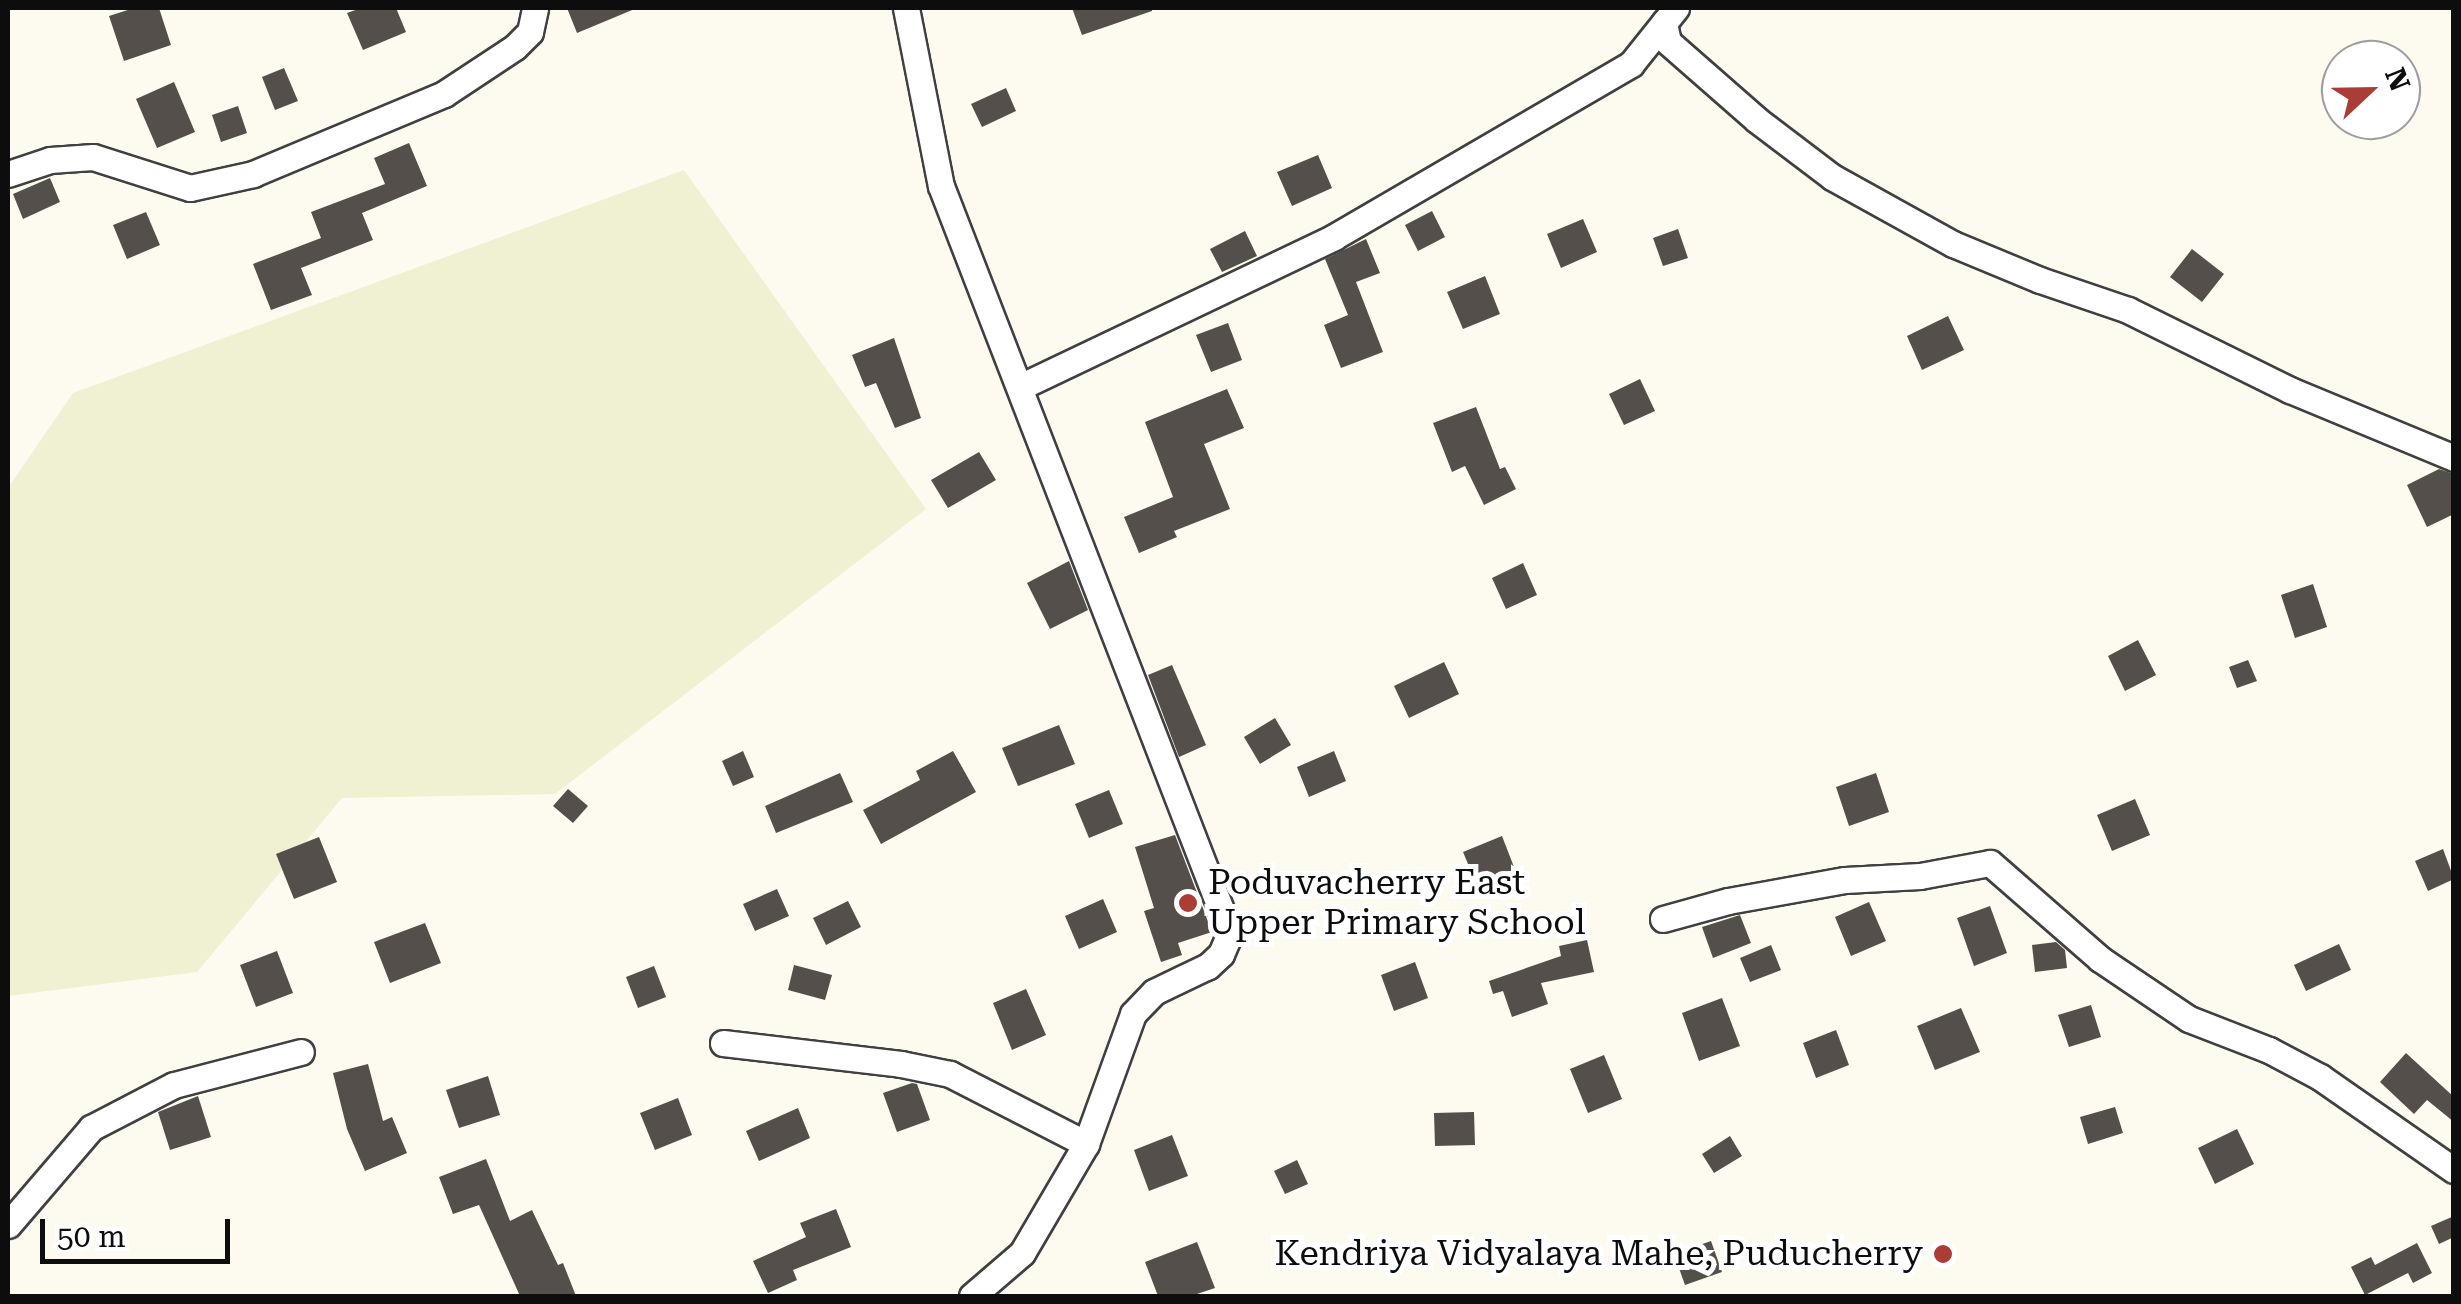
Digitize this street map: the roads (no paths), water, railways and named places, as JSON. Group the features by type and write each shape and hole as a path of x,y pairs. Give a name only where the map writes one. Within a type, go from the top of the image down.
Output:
{"street":[{"path":"8,174 50,160 93,158 190,188 252,174 444,94 530,32 535,8"},
{"path":"906,8 941,186 1022,386 1230,933 1221,954 1208,966 1154,992 1133,1014 1086,1144 1022,1253 972,1296"},
{"path":"1022,386 1334,237 1632,64 1670,15"},
{"path":"1670,15 1668,42 1757,120 1832,177 1953,244 2128,310 2290,390 2454,458"},
{"path":"1663,920 1728,901 1845,880 1920,876 1990,863 2100,959 2174,1009 2320,1077 2454,1170"},
{"path":"723,1043 950,1074 1086,1144"},
{"path":"8,1225 91,1128 174,1085 301,1052"}],"place":[{"name":"Poduvacherry East Upper Primary School","path":"1188,903"},
{"name":"Kendriya Vidyalaya Mahe, Puducherry","path":"1943,1254"}]}
